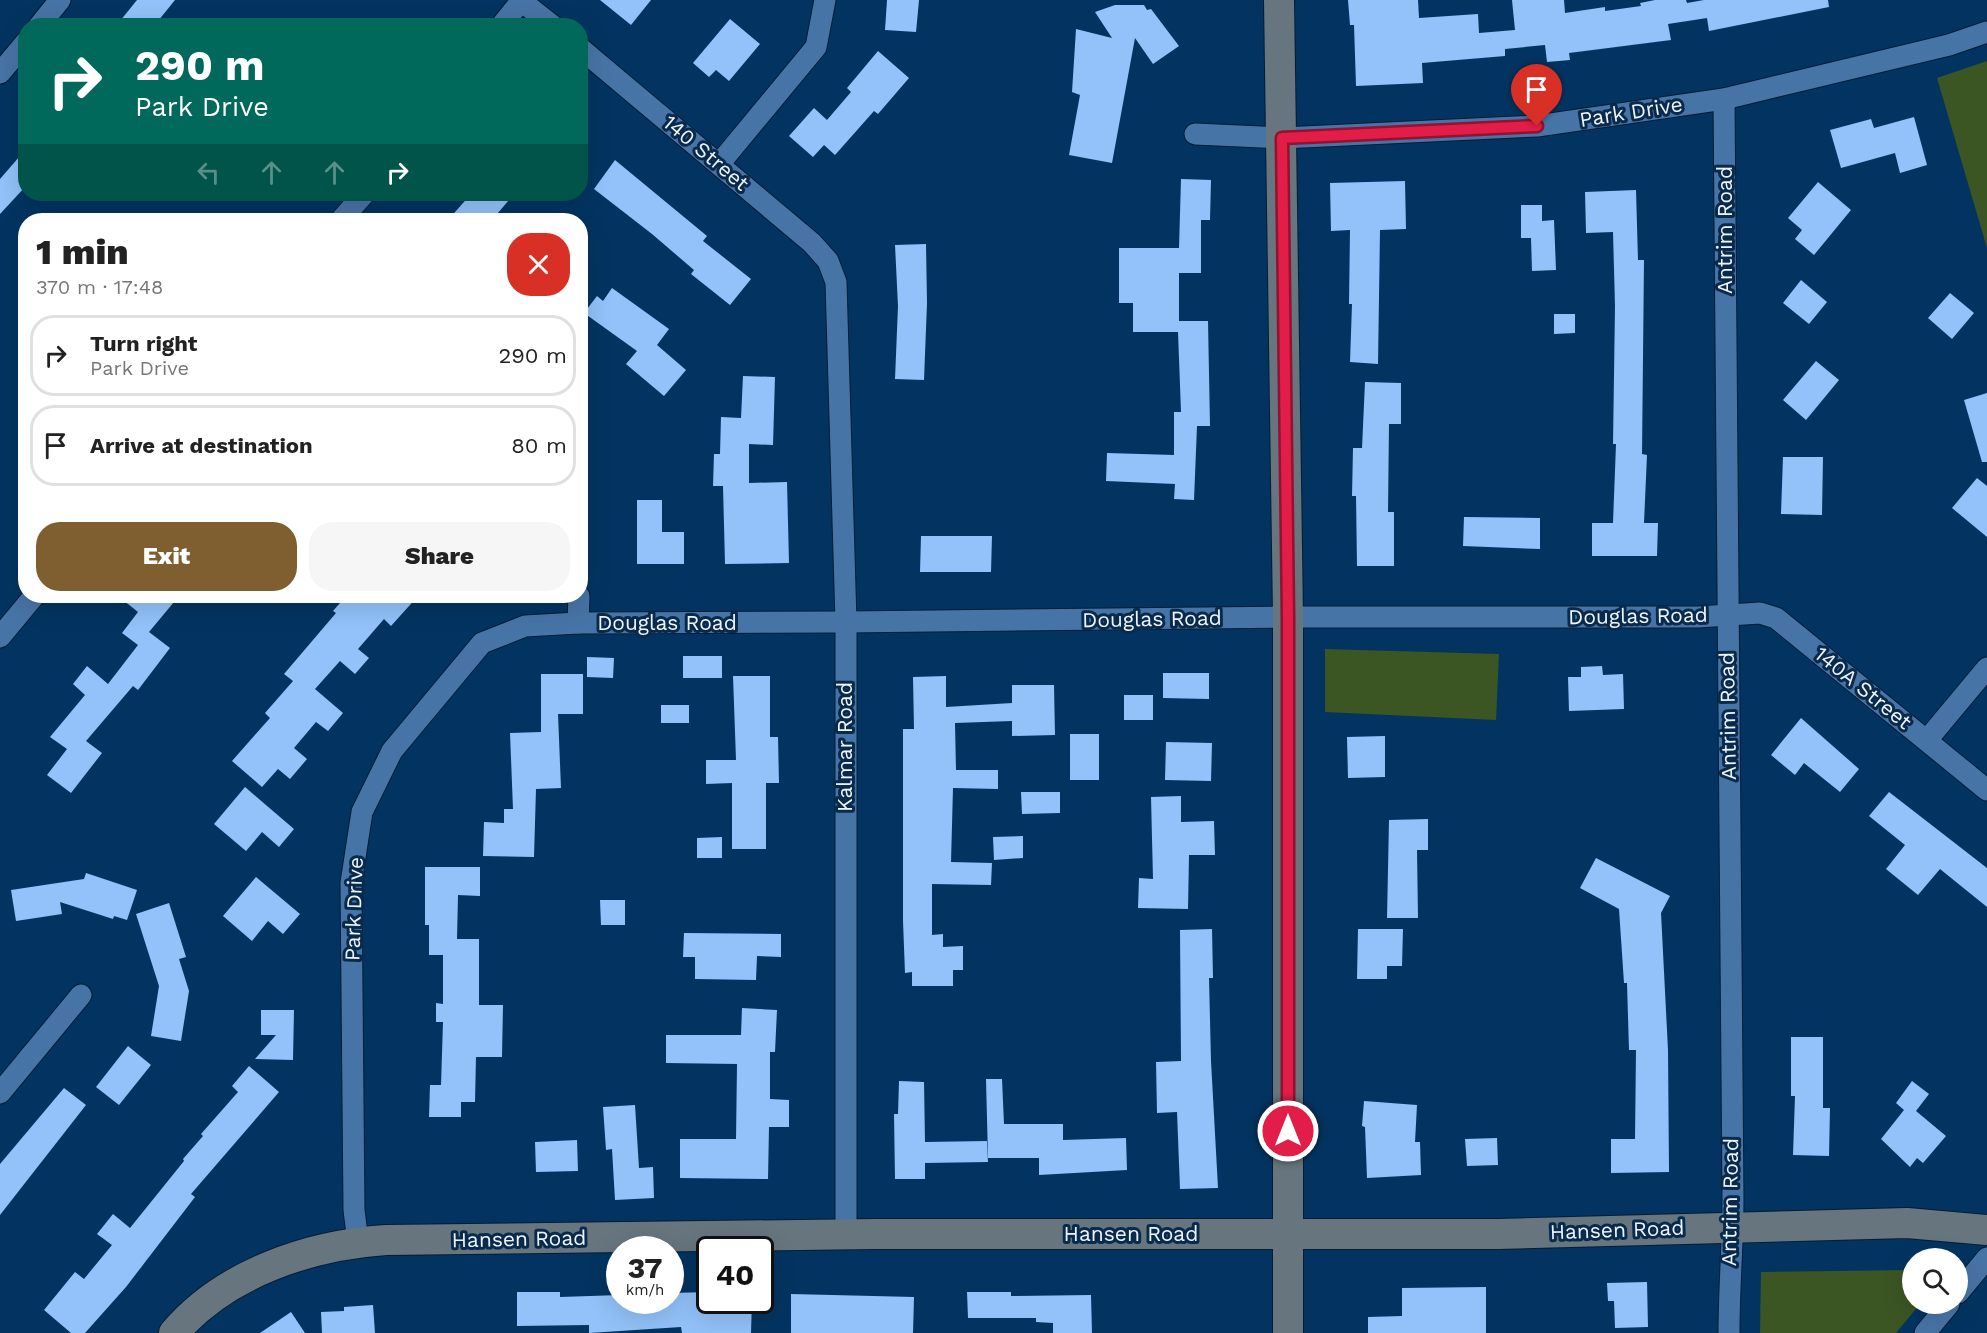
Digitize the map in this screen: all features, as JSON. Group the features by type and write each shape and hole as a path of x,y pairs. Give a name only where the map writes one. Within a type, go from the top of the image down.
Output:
{"main road":[{"path":"1279,0 1288,617 1288,1333"},
{"name":"Hansen Road","path":"174,1333 184,1321 234,1284 278,1262 358,1242 846,1235 1499,1234 1907,1223 1987,1230"}],"street":[{"path":"45,18 60,0"},
{"path":"507,18 521,0 543,18"},
{"path":"720,163 816,47 825,0"},
{"name":"Park Drive","path":"1195,134 1282,138 1537,126 1724,99 1949,45 1987,32"},
{"path":"0,73 18,52"},
{"name":"140 Street","path":"588,55 720,163 812,243 828,261"},
{"name":"Antrim Road","path":"1724,99 1733,1226 1732,1256 1728,1269 1729,1333"},
{"path":"347,213 358,201"},
{"name":"Kalmar Road","path":"828,261 836,282 846,622 846,1235"},
{"path":"0,637 28,603"},
{"path":"578,622 579,603"},
{"name":"140A Street","path":"1727,614 1760,613 1776,618 1987,790"},
{"name":"Douglas Road","path":"578,622 846,622 1288,617 1698,617 1727,614"},
{"name":"Park Drive","path":"358,1242 354,1210 351,883 362,812 392,751 482,643 525,626 578,622"},
{"path":"1927,740 1987,668"},
{"path":"0,1093 81,994"},
{"path":"1968,1281 1987,1258"},
{"path":"1925,1333 1941,1314"}],"green space":[{"path":"1987,61 1987,248 1937,78"},
{"path":"1325,649 1499,654 1496,720 1325,712"},
{"path":"1902,1270 1902,1314 1912,1314 1896,1333 1760,1333 1761,1272"}],"building":[{"path":"137,0 175,0 160,18 122,18"},
{"path":"600,0 651,0 631,25"},
{"path":"887,0 919,0 916,32 885,30"},
{"path":"1348,0 1418,0 1419,18 1478,14 1479,33 1515,30 1512,0 1564,0 1565,13 1605,7 1605,11 1641,6 1640,3 1655,0 1686,0 1687,3 1704,0 1828,0 1829,7 1709,31 1707,18 1668,24 1671,40 1569,53 1570,60 1547,62 1545,45 1505,49 1505,56 1422,63 1423,83 1356,86 1354,25 1350,25"},
{"path":"1115,5 1144,5 1147,10 1151,9 1179,46 1153,64 1135,38 1112,163 1069,155 1080,95 1072,92 1076,29 1112,38 1095,12"},
{"path":"730,19 760,44 729,81 716,70 709,77 693,63"},
{"path":"878,51 909,78 878,114 874,111 835,155 824,145 813,157 789,136 814,108 827,120 851,92 847,88"},
{"path":"1914,117 1927,165 1900,173 1895,153 1841,168 1830,130 1871,119 1874,128"},
{"path":"18,158 18,195 0,214 0,179"},
{"path":"615,160 707,236 703,241 751,279 730,305 691,274 694,270 652,234 594,189"},
{"path":"1181,179 1211,180 1210,220 1201,220 1201,273 1179,273 1179,321 1208,321 1210,426 1197,426 1194,500 1174,499 1175,484 1106,481 1107,453 1174,455 1174,412 1181,412 1178,332 1133,332 1133,303 1119,303 1119,248 1179,248"},
{"path":"1405,181 1406,229 1380,230 1378,364 1350,362 1352,304 1349,304 1350,230 1331,231 1330,183"},
{"path":"1818,182 1851,210 1814,255 1795,239 1802,230 1788,218"},
{"path":"1636,190 1638,260 1644,260 1642,454 1647,455 1644,523 1658,523 1657,556 1592,556 1592,523 1613,523 1616,444 1613,444 1615,306 1613,232 1586,233 1585,192"},
{"path":"465,201 508,201 498,213 454,213"},
{"path":"1521,205 1542,205 1542,221 1554,220 1556,270 1532,271 1531,238 1521,238"},
{"path":"926,244 927,303 924,380 895,379 898,306 895,245"},
{"path":"1801,280 1827,302 1809,324 1783,303"},
{"path":"612,288 669,329 657,345 686,370 664,396 626,364 637,351 588,316 588,308 597,296 603,301"},
{"path":"1950,293 1974,313 1952,339 1928,318"},
{"path":"1554,314 1575,314 1575,333 1554,334"},
{"path":"1816,361 1839,380 1806,420 1783,400"},
{"path":"743,376 775,377 773,445 749,444 749,483 787,482 789,563 725,564 723,486 713,486 714,454 720,454 721,417 741,418"},
{"path":"1365,382 1401,383 1401,424 1389,424 1388,512 1394,512 1394,566 1357,566 1356,496 1352,496 1353,448 1362,448"},
{"path":"1987,393 1987,462 1982,462 1964,400"},
{"path":"1783,457 1823,457 1822,515 1781,514"},
{"path":"1977,478 1987,486 1987,537 1952,508"},
{"path":"637,500 662,500 662,532 684,532 684,564 637,564"},
{"path":"1464,517 1540,518 1540,549 1463,546"},
{"path":"921,536 992,536 991,572 920,572"},
{"path":"127,603 173,603 149,632 170,648 138,690 133,686 86,741 102,753 71,793 47,775 67,749 50,737 85,695 73,684 87,666 108,684 138,645 122,633 138,612"},
{"path":"340,603 412,603 391,626 384,619 358,649 369,658 355,674 340,661 315,689 343,713 328,731 316,722 294,748 307,759 290,779 278,769 262,787 232,761 270,718 265,713 293,681 284,674 336,613 333,611"},
{"path":"683,656 722,656 722,678 683,678"},
{"path":"587,657 614,658 613,678 587,677"},
{"path":"1602,666 1603,675 1623,674 1624,709 1569,711 1568,677 1581,677 1581,667"},
{"path":"1163,673 1209,673 1209,699 1163,698"},
{"path":"541,674 583,674 583,714 558,714 561,788 536,789 534,857 483,856 484,822 504,823 504,809 513,809 510,733 541,732"},
{"path":"733,676 770,676 770,737 778,737 779,783 766,783 766,849 732,849 732,783 706,784 706,760 736,760"},
{"path":"946,676 946,707 1012,703 1012,685 1054,685 1055,735 1012,736 1012,721 955,723 956,770 998,770 998,789 953,788 951,862 992,863 991,885 932,884 932,935 943,934 943,947 963,946 963,970 953,970 953,986 912,986 912,972 905,973 903,921 903,729 914,729 913,677"},
{"path":"1124,695 1153,695 1153,720 1124,720"},
{"path":"661,705 689,705 689,723 661,723"},
{"path":"1801,718 1859,769 1840,792 1804,763 1795,775 1771,755"},
{"path":"1070,734 1099,734 1099,780 1070,780"},
{"path":"1385,736 1385,777 1348,778 1347,737"},
{"path":"1166,742 1212,743 1211,781 1165,780"},
{"path":"245,787 294,829 279,847 262,832 246,851 214,824"},
{"path":"1021,792 1060,792 1060,813 1022,814"},
{"path":"1889,792 1987,868 1987,907 1940,869 1918,895 1886,869 1905,845 1869,816"},
{"path":"1181,796 1181,822 1214,821 1215,855 1189,855 1188,909 1138,908 1139,878 1153,879 1151,797"},
{"path":"1428,819 1428,850 1417,850 1418,918 1387,918 1389,820"},
{"path":"1023,836 1023,858 994,860 993,837"},
{"path":"722,837 722,858 697,858 697,838"},
{"path":"1596,858 1670,896 1661,913 1668,1050 1669,1172 1611,1173 1611,1139 1635,1139 1636,1050 1629,1050 1627,983 1624,983 1619,909 1580,888"},
{"path":"425,867 480,867 480,896 458,895 457,939 479,939 479,1005 503,1005 502,1057 476,1057 475,1102 461,1102 461,1117 429,1117 430,1085 441,1085 443,1022 436,1022 436,1003 443,1004 443,955 429,955 429,925 425,925"},
{"path":"86,873 137,890 127,920 114,916 113,919 60,902 62,914 16,921 11,890 84,879"},
{"path":"256,877 300,914 283,934 268,921 252,941 223,916"},
{"path":"600,900 625,900 625,925 601,925"},
{"path":"169,903 186,957 179,959 189,991 181,1041 151,1036 159,986 136,914"},
{"path":"1212,929 1213,978 1209,978 1218,1188 1180,1189 1177,1112 1157,1113 1156,1062 1181,1061 1180,930"},
{"path":"1358,929 1403,929 1402,966 1387,966 1387,979 1357,979"},
{"path":"684,933 781,934 781,957 757,956 756,980 695,979 695,957 683,957"},
{"path":"742,1008 777,1010 775,1052 770,1052 770,1099 789,1100 789,1127 769,1127 768,1179 680,1178 680,1139 736,1139 737,1064 666,1063 666,1035 741,1035"},
{"path":"261,1010 294,1010 293,1060 255,1059 276,1035 261,1035"},
{"path":"1791,1037 1823,1037 1823,1108 1830,1108 1829,1156 1793,1155 1795,1096 1791,1096"},
{"path":"128,1046 151,1065 119,1105 96,1087"},
{"path":"249,1066 279,1092 191,1194 195,1197 126,1287 85,1333 71,1333 44,1310 75,1272 84,1279 112,1245 97,1234 113,1214 130,1228 203,1136 201,1134 238,1092 232,1086"},
{"path":"986,1079 1002,1079 1004,1124 1063,1124 1063,1140 1126,1138 1127,1170 1039,1175 1039,1158 988,1158"},
{"path":"899,1081 924,1082 925,1142 987,1141 988,1162 925,1163 925,1179 895,1179 894,1114 898,1114"},
{"path":"1912,1081 1929,1094 1916,1111 1946,1136 1923,1163 1917,1158 1910,1167 1881,1139 1904,1110 1896,1103"},
{"path":"64,1088 86,1105 0,1215 0,1164"},
{"path":"1364,1101 1417,1105 1415,1142 1420,1142 1421,1175 1367,1178 1365,1127 1362,1126"},
{"path":"635,1105 639,1168 653,1167 654,1198 615,1200 612,1149 606,1150 603,1107"},
{"path":"1497,1138 1498,1165 1467,1166 1465,1139"},
{"path":"577,1140 578,1171 536,1172 535,1142"},
{"path":"1647,1282 1648,1327 1615,1328 1614,1301 1608,1301 1607,1283"},
{"path":"1486,1287 1486,1333 1368,1333 1368,1317 1402,1316 1402,1288"},
{"path":"517,1292 560,1292 560,1297 606,1295 606,1314 684,1314 684,1293 696,1292 696,1314 752,1314 751,1333 682,1333 681,1327 589,1333 589,1325 517,1326"},
{"path":"967,1292 1011,1292 1011,1296 1091,1295 1092,1333 1053,1333 1053,1323 1036,1322 1036,1318 968,1318"},
{"path":"791,1294 914,1297 913,1333 791,1333"},
{"path":"373,1305 375,1333 322,1333 321,1312 344,1311 344,1307"},
{"path":"291,1312 305,1333 260,1333"}],"route":[{"path":"1288,1131 1288,617 1282,138 1537,126"}]}
